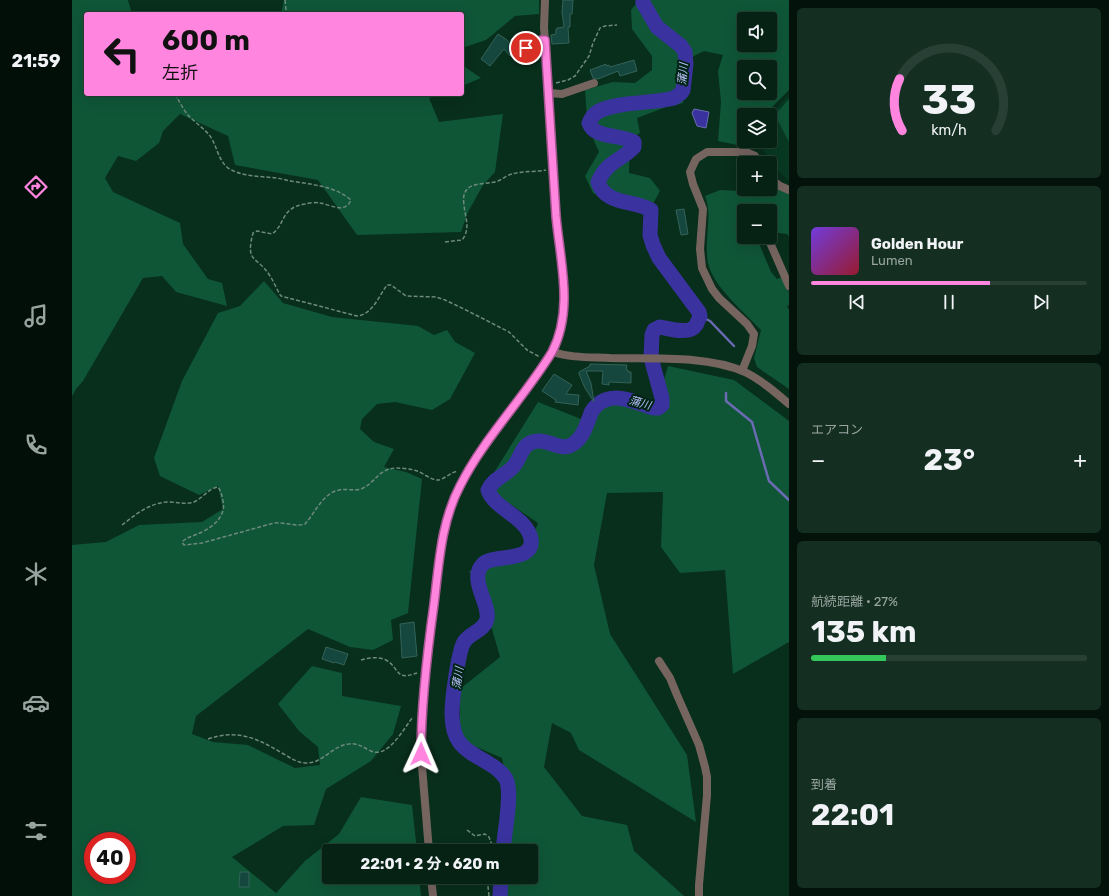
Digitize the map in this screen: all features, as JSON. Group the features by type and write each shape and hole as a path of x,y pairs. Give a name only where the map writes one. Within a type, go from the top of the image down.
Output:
{"street":[{"path":"428,844 421,754 422,712 425,672 443,533 454,497 467,472 548,360 560,332 564,301 553,170 545,40 545,0"},
{"path":"519,53 541,40 545,40"},
{"path":"549,93 562,94 594,83"},
{"path":"742,371 752,346 754,334 748,324 719,298 712,289 702,268 700,249 703,209 690,172 696,159 707,152 746,152 755,156"},
{"path":"777,184 789,190"},
{"path":"771,244 789,286"},
{"path":"552,352 570,356 636,358 714,363 742,371 761,382 789,404"},
{"path":"659,661 670,678 706,767 707,795 699,896"},
{"path":"432,884 433,896"}],"path":[{"path":"285,0 286,12"},
{"path":"548,85 568,80 575,76 589,56 600,28 617,25"},
{"path":"176,96 187,114 212,138 223,162 230,169 254,176 275,178 330,188 351,200 350,203 344,208 337,208 319,202 304,204 289,209 284,214 272,234 258,231 253,233 250,246 252,257 270,276 281,296 361,316 370,310 386,285 391,285 406,296 428,296 445,300 509,332 527,350 548,360"},
{"path":"445,242 462,240 466,235 467,222 463,204 463,196 468,188 476,184 498,181 511,174 553,170"},
{"path":"122,525 133,516 150,507 168,502 185,504 193,502 200,499 214,487 218,487 220,489 224,506 223,512 220,518 210,528 186,538 182,542 184,545 192,544 274,523 283,522 302,525 305,524 323,501 333,492 340,489 363,488 386,469 408,469 417,471 435,480 446,477 455,471 464,470 467,472"},
{"path":"361,660 381,658 386,660 397,673 406,676 419,672 425,672"},
{"path":"208,739 220,735 244,735 275,749 296,761 309,763 318,760 346,744 357,744 372,752 379,753 386,750 412,717 417,712 422,712"},
{"path":"467,830 475,836 486,834 492,844"},
{"path":"489,884 489,896"}],"shaded area":[{"path":"72,0 128,0 131,12 84,12 84,96 434,96 429,98 439,122 503,114 495,172 483,185 468,212 461,232 357,235 318,180 235,165 228,136 180,114 163,131 159,143 136,161 118,156 105,178 113,192 180,223 183,244 208,279 222,283 227,306 176,292 162,276 143,278 83,381 72,396"},
{"path":"284,0 539,0 539,14 515,16 486,40 464,47 464,12 281,12"},
{"path":"639,0 789,0 789,90 771,108 737,108 737,145 718,141 721,102 718,71 723,55 704,51 692,57 683,103 666,107 637,118 640,133 630,139 629,173 650,178 660,191 647,215 611,202 593,193 585,176 599,152 592,136 587,117 585,90 613,82 635,83 652,70 652,56 632,29 631,10"},
{"path":"464,66 481,78 464,85"},
{"path":"789,95 789,181 777,169 777,156 768,156 762,148 777,148 777,108"},
{"path":"789,99 789,142 777,119 777,113"},
{"path":"694,109 709,112 706,128 697,126 692,113"},
{"path":"777,186 789,193 789,237 787,234 777,233 777,204 737,204 737,244 759,244 771,272 777,279 782,277 789,292 789,305 787,306 789,310 789,389 757,367 754,358 761,330 731,300 717,283 708,264 708,209 705,196 720,190 737,191 737,196 777,196"},
{"path":"264,281 283,303 332,317 418,326 434,335 447,330 455,342 475,353 450,399 432,410 395,402 377,404 362,419 360,429 374,442 394,449 384,467 406,472 422,479 408,613 391,620 393,640 373,650 350,647 308,629 196,716 192,734 213,742 248,745 295,768 320,765 318,747 299,731 278,704 312,666 342,673 342,696 401,706 393,734 371,761 326,789 314,825 283,826 232,857 276,893 305,861 322,848 322,884 420,884 421,896 72,896 72,545 106,542 139,525 202,522 223,509 218,486 199,495 160,476 154,458 182,381 218,313 240,306"},
{"path":"668,366 734,380 789,421 789,642 733,674 725,570 680,573 661,547 663,492 607,493 594,565 610,634 687,755 696,822 579,750 571,733 552,723 544,767 582,816 627,825 634,851 684,896 498,896 505,884 538,884 538,844 506,844 504,841 508,787 502,758 460,740 460,689 500,657 484,601 469,571 523,561 538,523 485,487 538,402 581,419 602,399 657,403"},
{"path":"361,797 412,805 416,844 326,844 339,834"}],"building":[{"path":"563,0 573,0 572,14 570,14 570,27 568,27 569,43 552,44 551,35 556,34 557,28 564,27 562,12"},
{"path":"498,34 507,40 515,50 514,54 510,56 504,49 490,66 481,59"},
{"path":"634,60 637,71 620,76 618,71 598,79 593,78 590,70 606,64 606,66 609,65 610,67"},
{"path":"684,209 688,234 681,235 676,210"},
{"path":"590,364 627,365 626,370 631,372 631,383 609,382 609,385 602,384 603,371 586,371 591,383 594,402 585,388 579,374 579,372 590,366"},
{"path":"554,374 572,385 566,394 579,395 578,405 555,402 556,400 542,391"},
{"path":"414,622 417,656 402,658 400,624"},
{"path":"326,647 348,654 344,665 322,659"},
{"path":"240,872 249,872 249,887 239,887"}],"waterway":[{"name":"蒲川","path":"504,844 509,794 506,779 496,768 472,754 461,744 454,732 452,713 456,677 462,647 464,642 486,623 487,619 486,606 478,584 479,570 483,564 488,561 520,555 526,552 530,547 531,539 528,531 517,519 491,497 488,490 493,483 509,471 528,444 538,441 565,447 573,444 584,432 592,410 602,401 616,398 653,408 658,408 662,405 662,398 651,358 652,335 654,330 660,327 674,330 689,330 696,325 700,316 699,312 659,258 650,235 651,210 607,195 598,182 610,165 634,147 634,142 596,132 589,123 594,115 599,111 617,106 674,98 683,90 686,64 685,52 681,46 657,27 643,3 643,0"},
{"path":"700,316 710,321 734,346"},
{"path":"726,393 726,401 752,422 769,481 789,500"},
{"name":"蒲川","path":"500,896 501,884"}],"route":[{"path":"421,754 421,723 425,672 442,538 450,509 454,497 468,470 548,360 556,344 562,320 564,301 563,282 556,218 545,40 541,40 526,48"}]}
